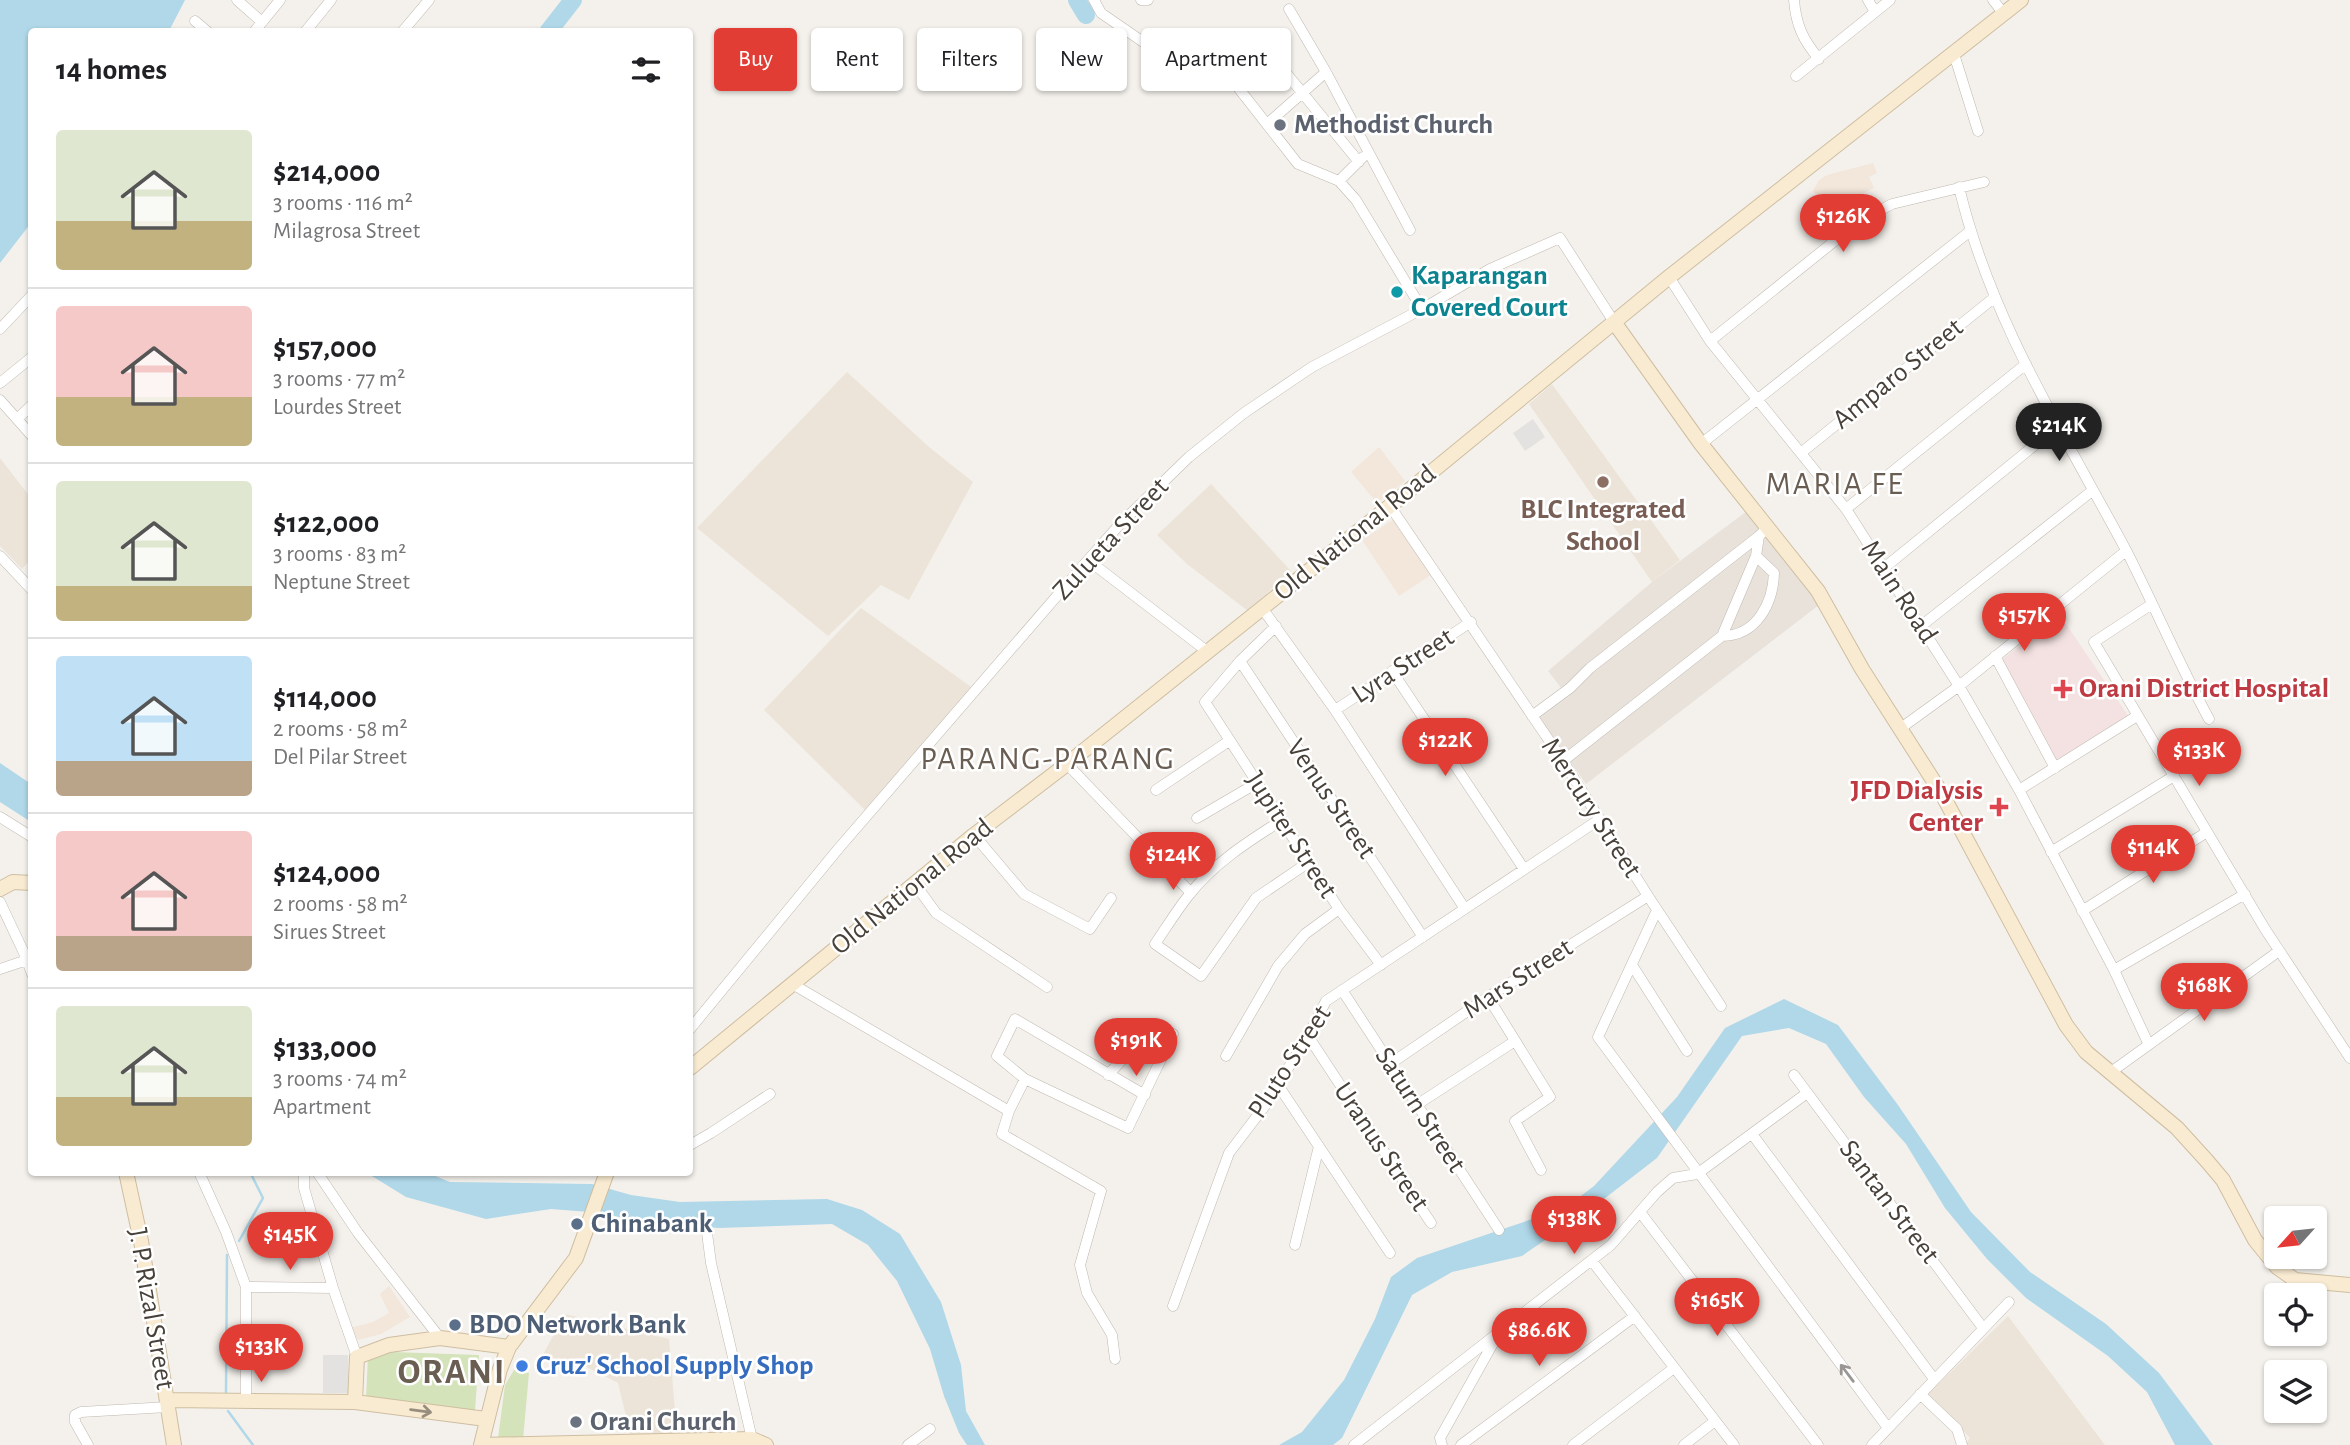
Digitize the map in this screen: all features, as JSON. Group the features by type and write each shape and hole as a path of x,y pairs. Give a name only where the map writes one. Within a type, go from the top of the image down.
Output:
{"street":[{"path":"237,0 262,22"},
{"path":"257,28 279,0"},
{"path":"308,28 331,0"},
{"path":"405,28 429,0"},
{"path":"1094,0 1101,13 1165,57 1211,53 1298,164 1339,181 1356,200 1422,309"},
{"path":"1141,0 1148,0"},
{"path":"1794,0 1795,21 1805,41 1819,59"},
{"path":"1868,0 1875,12"},
{"path":"1796,76 1890,0"},
{"path":"1993,0 2004,14"},
{"name":"Old National Road","path":"693,1066 974,835 1390,506 1669,277 2021,0"},
{"path":"1289,9 1326,72 1410,230"},
{"path":"195,21 203,28"},
{"path":"1954,54 1978,131"},
{"path":"1267,124 1326,72"},
{"path":"1291,78 1359,162"},
{"path":"1339,181 1368,152"},
{"path":"1710,341 1857,223 1892,204 1984,182"},
{"path":"1959,187 1969,232 2026,364 2057,427 2126,551 2209,719"},
{"path":"1701,444 1969,232"},
{"name":"Zulueta Street","path":"693,1025 839,848 1121,523 1189,457 1244,413 1312,367 1422,309 1490,269 1560,238 1614,322"},
{"name":"Main Road","path":"1669,277 1710,341 1846,509 1922,626 2019,790 2114,970 2148,1043"},
{"name":"Amparo Street","path":"1802,452 1995,297"},
{"path":"0,329 28,299"},
{"path":"1614,322 1763,531 1818,591 1862,669 1942,794 2066,1026 2086,1052 2177,1128 2207,1161 2222,1180 2255,1240 2277,1267 2295,1280 2350,1285"},
{"path":"0,383 28,360"},
{"path":"1846,509 2026,364"},
{"path":"0,400 28,431"},
{"path":"17,419 28,409"},
{"path":"1884,568 2057,427"},
{"path":"1922,626 2092,491"},
{"name":"Mercury Street","path":"1390,506 1471,622 1721,1006"},
{"path":"1563,761 1722,636 1756,556 1763,531"},
{"path":"1532,716 1763,531"},
{"path":"1901,728 1959,686 2126,551"},
{"path":"0,556 28,586"},
{"path":"1722,636 1737,636 1756,625 1774,585 1774,573 1756,556"},
{"path":"1088,560 1208,652"},
{"path":"2152,604 2094,642 2279,951 2350,1058"},
{"path":"1262,608 1335,710 1465,909"},
{"name":"Lyra Street","path":"1335,710 1471,622"},
{"path":"1240,661 1276,626"},
{"path":"1996,656 2055,768"},
{"name":"Jupiter Street","path":"1240,661 1205,702 1339,909 1381,965"},
{"name":"Venus Street","path":"1240,661 1423,937"},
{"path":"1392,671 1524,869"},
{"path":"2019,790 2137,716"},
{"path":"1156,790 1228,741"},
{"path":"1067,764 1191,893"},
{"path":"2051,852 2174,776"},
{"path":"1197,818 1257,783"},
{"path":"0,817 28,834"},
{"name":"Pluto Street","path":"1173,1306 1229,1153 1264,1108 1326,1001 1600,819"},
{"path":"1282,820 1243,844 1191,893 1155,944 1201,976 1256,898 1309,862"},
{"path":"2082,911 2207,832"},
{"path":"974,835 1024,894 1090,929 1111,898"},
{"path":"0,889 13,882 28,883"},
{"path":"915,884 936,913 1047,987"},
{"path":"2114,970 2245,894"},
{"name":"Mars Street","path":"1390,1063 1648,896"},
{"path":"0,902 27,960 0,969"},
{"path":"1226,1056 1278,966 1305,933 1339,909"},
{"path":"1657,910 1598,1037 1888,1428"},
{"path":"2111,1072 2279,951"},
{"path":"1632,965 1687,1051"},
{"path":"794,985 1009,1111"},
{"name":"Saturn Street","path":"1342,990 1499,1230"},
{"path":"1489,997 1550,1097 1515,1121 1541,1170"},
{"path":"1108,1074 1155,1024 1172,1034 1146,1095 1128,1128 1025,1079 997,1056 1015,1019 1108,1074 1146,1095"},
{"name":"Uranus Street","path":"1308,1036 1431,1223"},
{"path":"1418,1104 1514,1041"},
{"name":"Santan Street","path":"1794,1075 1983,1328"},
{"path":"1025,1079 1009,1111 1002,1134 1101,1191 1080,1265 1087,1293 1112,1335 1115,1359"},
{"path":"1278,1085 1390,1253"},
{"path":"1354,1445 1592,1261 1611,1245 1657,1192 1673,1178 1697,1174 1807,1093"},
{"path":"693,1143 770,1094"},
{"path":"1752,1133 1934,1379"},
{"path":"1295,1245 1319,1146"},
{"name":"J. P. Rizal Street","path":"127,1176 141,1241 174,1445"},
{"path":"200,1176 226,1232 246,1287 246,1401"},
{"path":"303,1176 304,1188 333,1288 357,1357 355,1402"},
{"path":"320,1176 358,1233 440,1338"},
{"path":"606,1176 576,1258 509,1347 500,1369 481,1445 648,1444 752,1439 766,1445"},
{"path":"1640,1212 1818,1445"},
{"path":"707,1233 711,1263 752,1439"},
{"path":"1592,1261 1734,1445"},
{"path":"246,1287 333,1288"},
{"path":"1872,1445 2008,1302"},
{"path":"1461,1445 1635,1316"},
{"path":"1441,1445 1440,1438 1498,1334"},
{"path":"357,1357 389,1345 440,1338 509,1347"},
{"path":"1573,1445 1674,1368"},
{"path":"1920,1394 1957,1429 1962,1445"},
{"path":"88,1445 75,1422 75,1415 82,1412 167,1404 246,1401 355,1402 486,1419"},
{"path":"1684,1445 1716,1421"},
{"path":"908,1445 930,1429"}],"shaded area":[{"path":"1873,163 1877,173 1869,177 1874,188 1850,200 1857,211 1842,222 1813,191 1818,181 1827,175"},
{"path":"847,372 929,447 973,482 909,600 881,585 828,636 697,528"},
{"name":"BLC Integrated School","path":"1552,384 1680,560 1652,582 1529,404"},
{"path":"1533,419 1545,437 1525,451 1513,433"},
{"path":"1379,447 1405,481 1377,503 1351,472"},
{"path":"0,458 28,494 28,562 22,569 0,546"},
{"path":"1211,484 1291,571 1248,611 1187,564 1157,535"},
{"path":"1747,511 1819,605 1586,784 1538,716 1566,694 1548,671 1652,582"},
{"path":"1394,519 1431,575 1399,596 1362,540"},
{"path":"861,608 974,689 867,812 764,710"},
{"name":"Orani District Hospital","path":"2060,615 2129,717 2056,764 2001,660"},
{"path":"389,1286 410,1317 381,1334 358,1340 350,1328 373,1322 389,1313 380,1294"},
{"path":"565,1314 669,1339 677,1434 631,1437 618,1383 577,1362 540,1360"},
{"path":"2008,1316 2105,1445 1965,1445 1970,1438 1928,1394"},
{"path":"323,1355 348,1355 348,1393 323,1393"}],"green space":[{"path":"393,1352 479,1355 475,1411 366,1398 368,1356"},
{"path":"514,1370 529,1373 523,1440 498,1438 505,1385"}],"water":[{"path":"0,0 185,0 171,28 28,28 28,227 0,263"},
{"path":"0,763 28,782 28,820 0,802"},
{"path":"1784,999 1838,1025 1898,1105 1971,1212 2030,1272 2106,1324 2159,1373 2213,1445 2175,1445 2147,1392 2108,1356 2026,1298 1987,1259 1945,1208 1906,1144 1864,1097 1826,1044 1789,1028 1742,1036 1657,1158 1600,1202 1522,1256 1452,1272 1412,1295 1342,1438 1333,1445 1279,1445 1302,1432 1344,1380 1375,1319 1391,1277 1417,1258 1565,1208 1594,1186 1677,1097 1725,1028"},
{"path":"372,1176 435,1176 450,1182 592,1184 631,1195 680,1202 827,1199 862,1210 900,1234 941,1302 961,1365 966,1411 985,1445 967,1445 959,1433 944,1396 930,1349 897,1281 868,1245 832,1224 719,1228 636,1221 602,1213 551,1209 486,1219 406,1197"}],"waterway":[{"path":"551,28 573,0"},
{"path":"1077,0 1086,15"},
{"path":"239,1241 263,1198 252,1176"},
{"path":"226,1393 227,1255"},
{"path":"228,1411 253,1445"}],"place":[{"name":"Methodist Church","path":"1280,125"},
{"name":"Kaparangan Covered Court","path":"1397,292"},
{"name":"BLC Integrated School","path":"1603,482"},
{"name":"Orani District Hospital","path":"2063,689"},
{"name":"JFD Dialysis Center","path":"1999,807"},
{"name":"Chinabank","path":"577,1224"},
{"name":"BDO Network Bank","path":"455,1325"},
{"name":"Cruz' School Supply Shop","path":"522,1366"},
{"name":"Orani Church","path":"576,1422"}],"district":[{"name":"MARIA FE","path":"1835,484"},
{"name":"PARANG-PARANG","path":"1048,759"},
{"name":"ORANI","path":"452,1372"}]}
